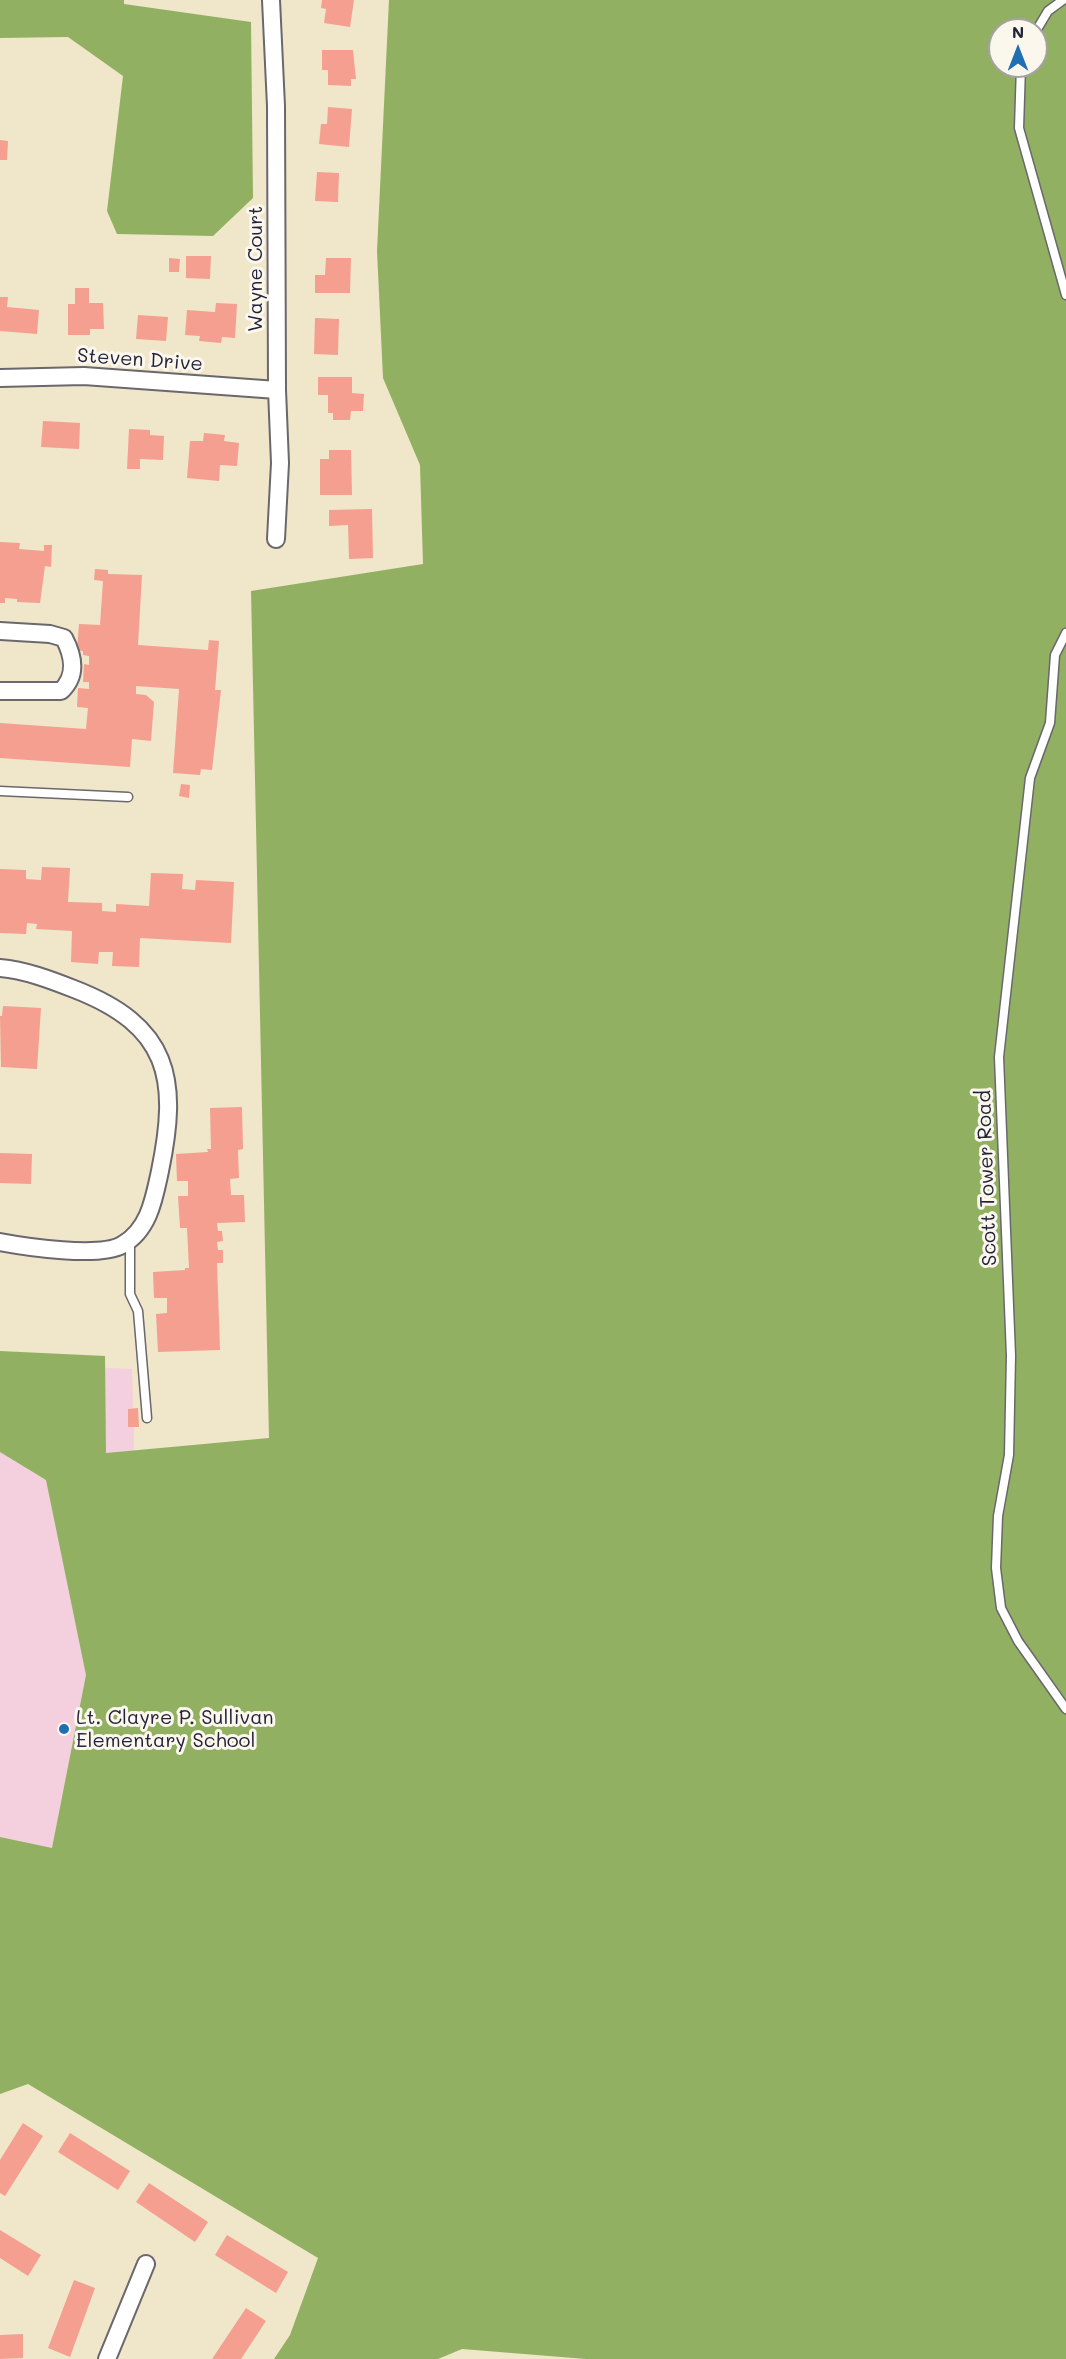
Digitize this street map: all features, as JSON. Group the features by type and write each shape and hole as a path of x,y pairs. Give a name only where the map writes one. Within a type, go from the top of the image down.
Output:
{"street":[{"name":"Wayne Court","path":"272,0 276,106 277,390 280,463 276,538"},
{"name":"Steven Drive","path":"0,378 84,376 277,390"},
{"path":"0,631 50,634 64,638 70,649 73,671 70,682 61,691 0,691"},
{"path":"0,968 43,978 105,1003 139,1029 162,1060 170,1104 165,1149 152,1206 145,1222 130,1240 104,1251 30,1247 0,1242"},
{"path":"107,2359 146,2264"}],"lane":[{"path":"1044,18 1048,11 1063,0"},
{"path":"1021,78 1019,128 1066,295"},
{"name":"Scott Tower Road","path":"1066,633 1055,655 1050,723 1030,778 999,1057 1011,1356 1010,1455 998,1516 996,1568 1001,1608 1018,1641 1066,1709"},
{"path":"0,791 128,797"},
{"path":"130,1240 130,1294 138,1311 147,1418"}],"shaded area":[{"name":"Lt. Clayre P. Sullivan Elementary School","path":"0,1363 132,1369 134,1439 130,1525 0,2080"}],"green space":[{"path":"0,0 124,0 124,4 251,22 253,198 213,236 117,234 107,211 123,76 68,37 0,38"},
{"path":"389,0 1066,0 1066,2359 586,2359 462,2349 438,2359 274,2359 290,2335 318,2258 28,2084 0,2094 0,1837 52,1848 86,1675 46,1480 0,1452 0,1351 105,1356 106,1453 269,1438 251,591 423,564 420,465 383,378 377,251"}],"building":[{"path":"322,0 354,0 350,27 324,23 326,9 321,8"},
{"path":"322,50 353,50 356,79 351,79 351,86 328,85 328,70 322,70"},
{"path":"328,107 352,109 349,147 319,144 321,124 327,124"},
{"path":"0,140 8,141 7,160 0,160"},
{"path":"317,172 339,173 338,202 315,201"},
{"path":"186,256 211,256 210,279 186,278"},
{"path":"169,258 180,259 179,272 169,272"},
{"path":"326,258 351,258 350,293 315,293 315,275 325,275"},
{"path":"75,288 89,288 89,303 103,303 104,329 90,329 90,335 68,335 68,304 75,304"},
{"path":"0,297 8,297 7,307 39,310 37,334 0,331"},
{"path":"216,303 237,304 235,338 222,337 221,343 199,341 200,336 185,335 187,310 215,312"},
{"path":"138,315 168,317 166,341 136,339"},
{"path":"315,318 339,319 338,355 314,354"},
{"path":"318,377 352,377 352,393 364,394 363,411 351,411 350,420 333,420 333,413 328,413 328,395 318,395"},
{"path":"43,421 80,423 79,449 41,447"},
{"path":"129,429 150,430 150,435 164,436 163,460 140,459 140,469 127,469"},
{"path":"204,433 225,435 224,441 239,443 237,466 220,465 219,481 187,478 190,441 203,441"},
{"path":"329,450 351,450 352,495 320,495 320,459 329,459"},
{"path":"372,509 373,558 349,559 348,525 329,526 329,510"},
{"path":"0,542 20,543 19,549 44,551 44,545 52,545 51,567 45,566 40,603 17,602 17,599 5,598 5,603 0,603"},
{"path":"95,569 108,570 108,574 142,575 138,645 208,650 209,640 219,641 215,690 221,690 212,770 201,769 200,775 173,773 179,689 136,686 136,694 146,695 154,702 151,741 132,739 130,767 0,758 0,723 86,729 88,708 77,707 78,688 89,689 89,682 83,682 84,664 89,665 89,656 77,650 79,624 100,625 103,581 94,580"},
{"path":"181,784 190,785 189,798 179,796"},
{"path":"42,867 70,868 68,902 102,903 102,911 116,912 116,904 149,906 151,873 183,874 182,889 195,890 196,880 234,882 231,943 140,938 139,967 112,966 113,952 99,952 98,964 71,962 72,931 36,929 37,924 27,923 26,934 0,933 0,869 26,870 26,879 41,880"},
{"path":"3,1006 41,1008 37,1069 1,1067 0,1016 2,1016"},
{"path":"242,1107 243,1149 238,1150 239,1178 230,1179 231,1195 244,1195 245,1222 217,1223 218,1231 222,1231 223,1241 217,1242 218,1250 223,1250 223,1263 217,1263 220,1350 158,1352 156,1314 167,1313 167,1298 154,1298 153,1272 189,1268 187,1228 180,1228 178,1196 188,1196 188,1181 177,1181 176,1154 208,1152 207,1149 211,1149 210,1108"},
{"path":"0,1153 32,1154 31,1184 0,1183"},
{"path":"138,1408 139,1427 128,1427 128,1409"},
{"path":"23,2123 43,2136 5,2196 0,2193 0,2160"},
{"path":"70,2133 130,2171 118,2190 58,2152"},
{"path":"149,2183 208,2222 195,2242 136,2202"},
{"path":"0,2230 41,2255 28,2276 0,2258"},
{"path":"227,2235 288,2272 276,2293 215,2255"},
{"path":"74,2280 95,2288 70,2357 48,2348"},
{"path":"246,2308 266,2321 241,2359 212,2359"},
{"path":"23,2334 23,2358 0,2359 0,2335"}],"place":[{"name":"Lt. Clayre P. Sullivan Elementary School","path":"64,1729"}]}
